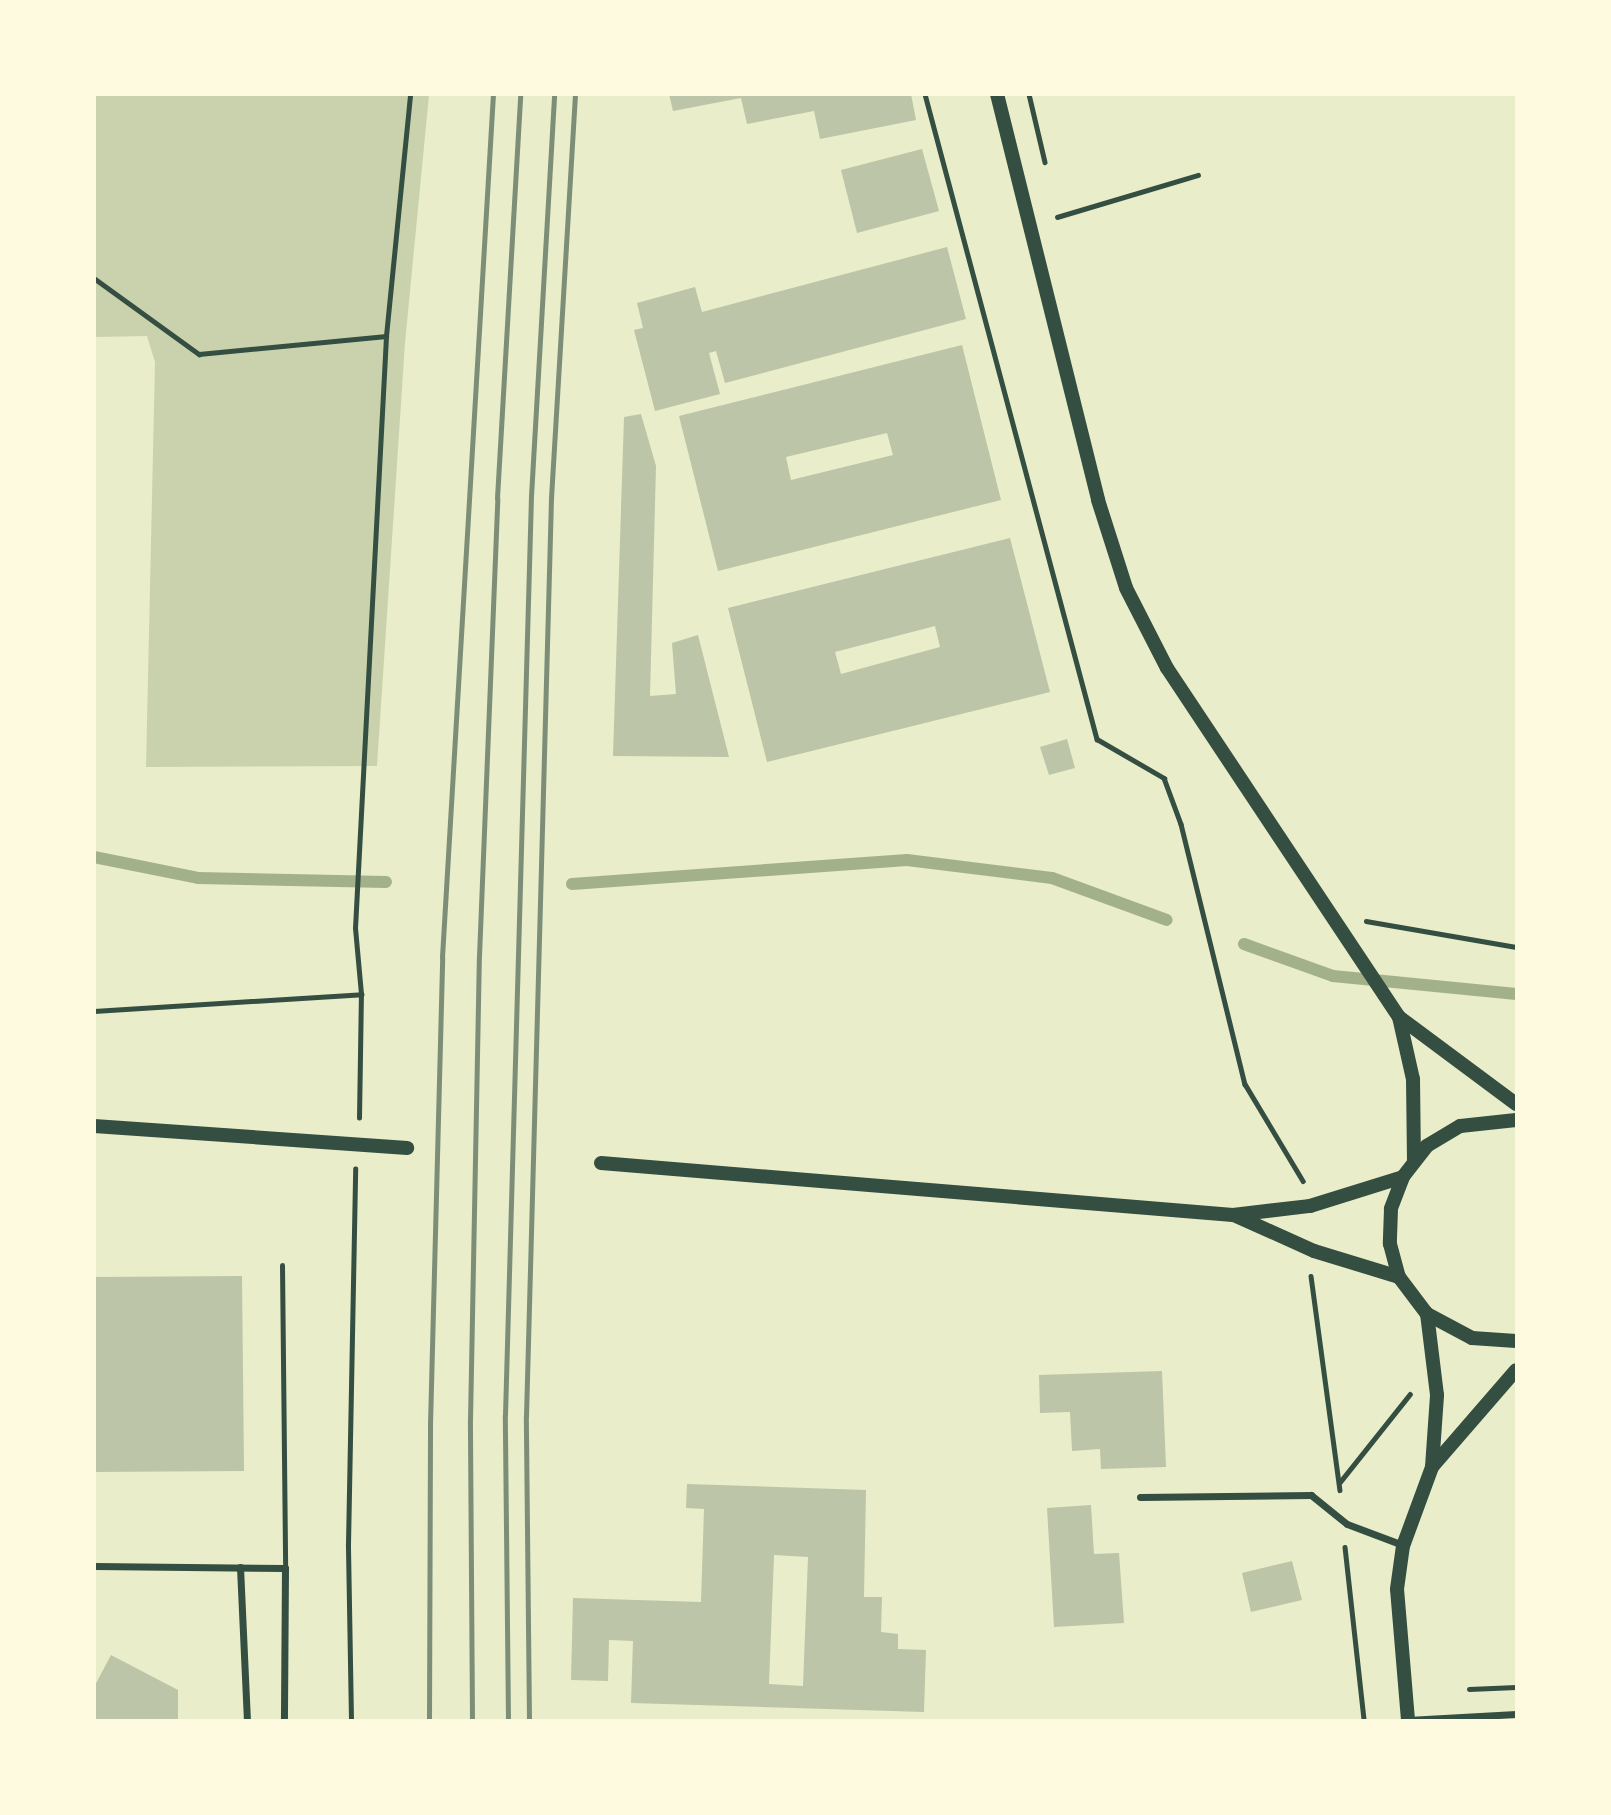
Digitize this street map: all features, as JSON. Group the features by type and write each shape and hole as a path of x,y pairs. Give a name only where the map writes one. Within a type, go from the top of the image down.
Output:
{"main road":[{"path":"997,94 1098,500 1126,588 1167,668 1399,1017 1517,1104"},
{"path":"1399,1017 1413,1079 1414,1160"},
{"path":"1517,1119 1460,1126 1443,1134 1414,1160 1402,1177 1391,1209 1390,1232 1399,1277 1426,1314 1472,1338 1517,1341"},
{"path":"94,1126 407,1148"},
{"path":"601,1163 1233,1215 1310,1206 1402,1177"},
{"path":"1233,1215 1314,1251 1399,1277"},
{"path":"1408,1720 1398,1640 1397,1589 1403,1546 1432,1467 1437,1395 1426,1314"},
{"path":"1432,1467 1517,1370"}],"street":[{"path":"1140,1497 1311,1495 1347,1524 1403,1546"},
{"path":"94,1566 285,1569 284,1720"},
{"path":"240,1567 247,1720"},
{"path":"1408,1720 1517,1714"}],"lane":[{"path":"282,1265 285,1569"}],"path":[{"path":"360,1098 361,994 355,928 362,764 386,336 410,94"},
{"path":"925,94 1097,739 1164,778 1181,824 1193,885 1244,1084 1301,1175"},
{"path":"1029,94 1045,162"},
{"path":"1057,217 1198,174"},
{"path":"94,278 199,354 386,336"},
{"path":"1366,920 1517,947"},
{"path":"94,1011 361,994"},
{"path":"351,1720 348,1544 353,1198"},
{"path":"1310,1270 1340,1482 1411,1394"},
{"path":"1345,1545 1364,1720"},
{"path":"1469,1689 1517,1687"}],"green space":[{"path":"94,95 429,95 405,343 377,766 146,767 155,362 147,336 95,337"}],"building":[{"path":"669,94 911,94 916,120 820,139 814,111 747,124 741,98 673,111"},
{"path":"922,149 939,211 857,233 841,170"},
{"path":"947,247 966,319 725,383 716,351 709,353 720,394 655,411 634,330 643,328 637,303 695,287 702,312"},
{"path":"962,345 1001,500 718,571 679,416","holes":["887,433 893,455 791,480 786,457"]},
{"path":"641,414 656,466 650,696 676,694 672,643 698,635 729,757 613,756 624,417"},
{"path":"1010,538 1050,692 767,762 728,608","holes":["935,626 940,647 841,674 835,652"]},
{"path":"1067,739 1075,768 1049,775 1040,747"},
{"path":"242,1276 244,1471 94,1472 94,1277"},
{"path":"1162,1371 1166,1467 1101,1469 1100,1449 1072,1451 1070,1412 1040,1413 1039,1375"},
{"path":"687,1484 866,1490 864,1597 882,1597 881,1632 898,1634 898,1649 926,1650 924,1712 631,1703 633,1641 609,1640 608,1681 571,1680 573,1598 701,1602 704,1509 686,1508","holes":["774,1555 808,1557 803,1686 769,1684"]},
{"path":"1091,1505 1094,1554 1119,1553 1124,1623 1054,1627 1047,1508"},
{"path":"1292,1561 1302,1600 1251,1612 1242,1573"},
{"path":"111,1655 178,1690 178,1720 94,1720 94,1687"}],"waterway":[{"path":"94,857 198,878 386,882"},
{"path":"572,884 907,860 1052,878 1167,920"},
{"path":"1244,944 1333,976 1516,994"}],"railway":[{"path":"429,1720 430,1424 442,957 493,94"},
{"path":"472,1720 470,1420 479,956 497,498 520,94"},
{"path":"508,1720 505,1415 531,496 554,94"},
{"path":"529,1720 526,1416 551,498 575,94"}]}
